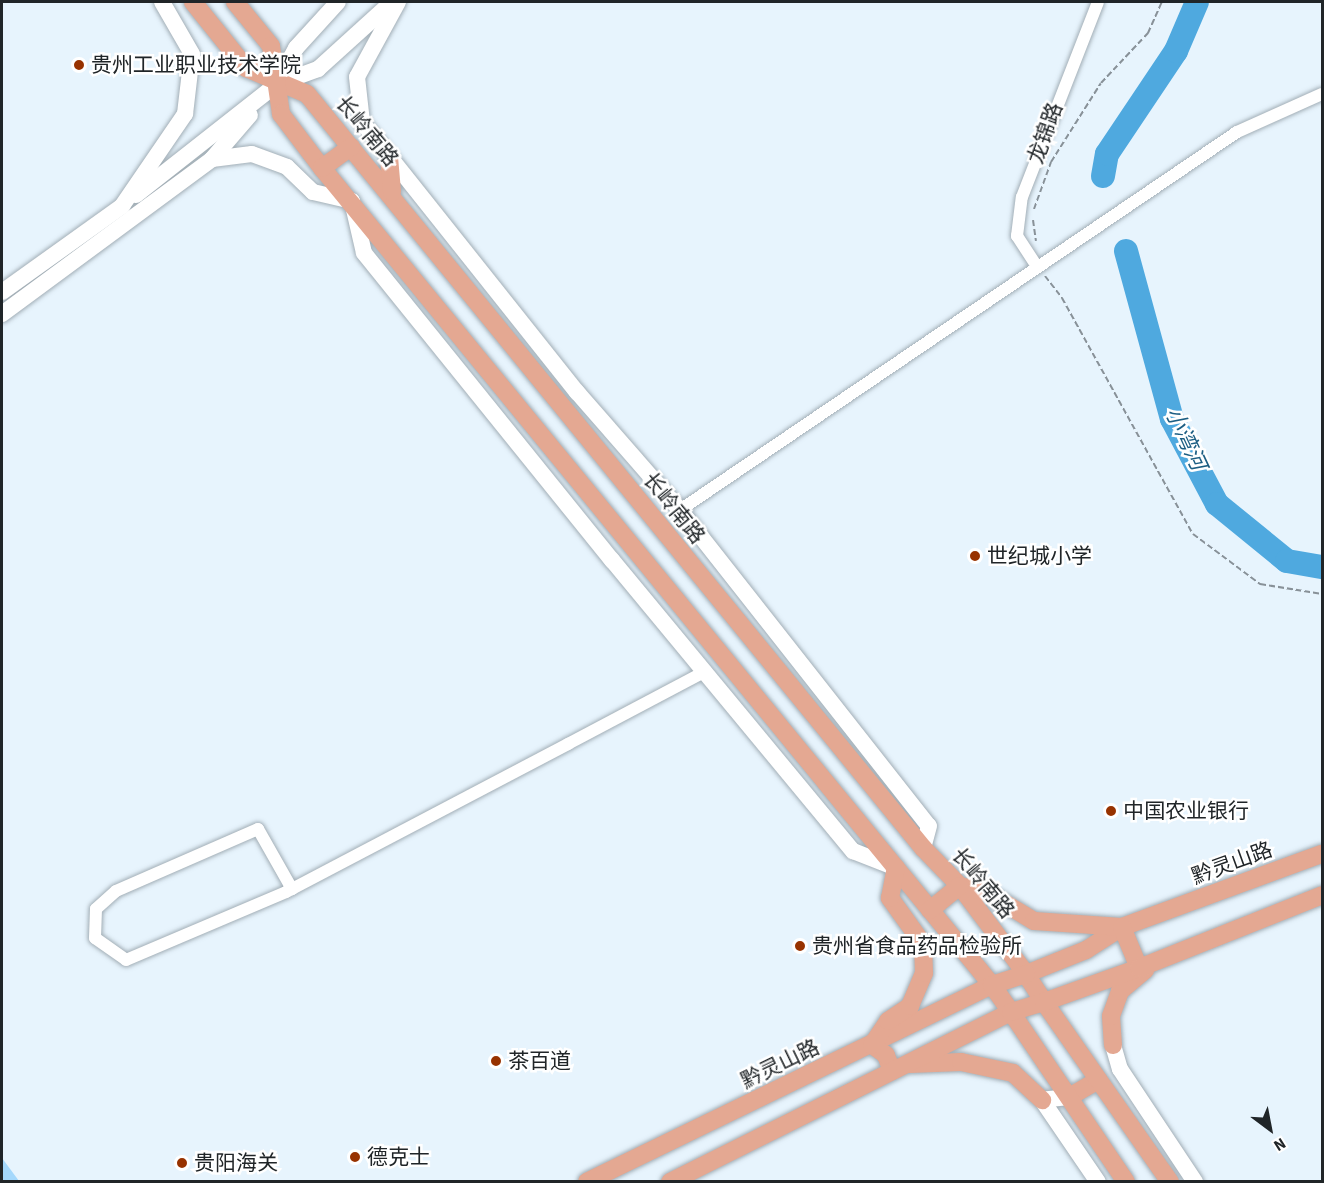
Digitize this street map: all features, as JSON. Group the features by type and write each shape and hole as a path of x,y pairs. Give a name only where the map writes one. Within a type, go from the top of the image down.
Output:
{"main road":[{"path":"122,206 185,114 192,82 192,54 162,2"},
{"name":"长岭南路","path":"193,2 246,68 277,84 307,94 922,848 960,886 1026,974 1044,1002"},
{"path":"210,21 235,2 271,46 281,114 322,168 352,201 730,671 993,985 1126,1182"},
{"path":"2,314 212,159 277,84 296,48 338,2"},
{"path":"2,292 122,206 277,84 318,69 392,2"},
{"path":"398,2 357,77 362,122 589,406 680,510 929,826 922,848"},
{"path":"322,168 351,147 389,157"},
{"path":"212,159 252,154 287,167 313,192 352,201"},
{"path":"389,157 386,168 393,197"},
{"path":"352,201 364,253 853,851 896,868"},
{"name":"黔灵山路","path":"586,1182 993,985 1086,950 1122,927 1323,854"},
{"path":"896,868 890,898 923,944 924,973 910,1006 888,1021 872,1045 886,1055 897,1068"},
{"path":"930,910 960,886 986,892 1034,921 1122,927 1139,968"},
{"path":"670,1182 1011,1012 1139,968 1323,895"},
{"path":"1156,960 1120,991 1111,1016 1113,1045 1120,1069 1195,1182"},
{"path":"1044,1002 1170,1182"},
{"path":"897,1068 961,1062 1013,1073 1042,1100 1098,1182"},
{"path":"1042,1100 1068,1097 1095,1073 1120,1069"}],"street":[{"name":"龙锦路","path":"1036,266 1017,236 1022,197 1098,2"},
{"path":"680,510 1036,266 1237,132 1323,94"},
{"path":"292,889 258,829 116,891 96,909 95,938 126,960 292,889 706,671"}],"path":[{"path":"1162,2 1148,33 1101,83 1051,162 1032,215 1036,266 1062,298 1193,534 1260,584 1323,594"}],"shaded area":[{"path":"2,1158 19,1181 2,1181"}],"waterway":[{"name":"小湾河","path":"1103,176 1107,154 1176,51 1197,2"},
{"name":"小湾河","path":"1126,251 1172,419 1217,504 1287,561 1322,567"}],"place":[{"name":"贵州工业职业技术学院","path":"79,65"},
{"name":"世纪城小学","path":"975,556"},
{"name":"中国农业银行","path":"1111,811"},
{"name":"贵州省食品药品检验所","path":"800,946"},
{"name":"茶百道","path":"496,1061"},
{"name":"德克士","path":"355,1157"},
{"name":"贵阳海关","path":"182,1163"}]}
